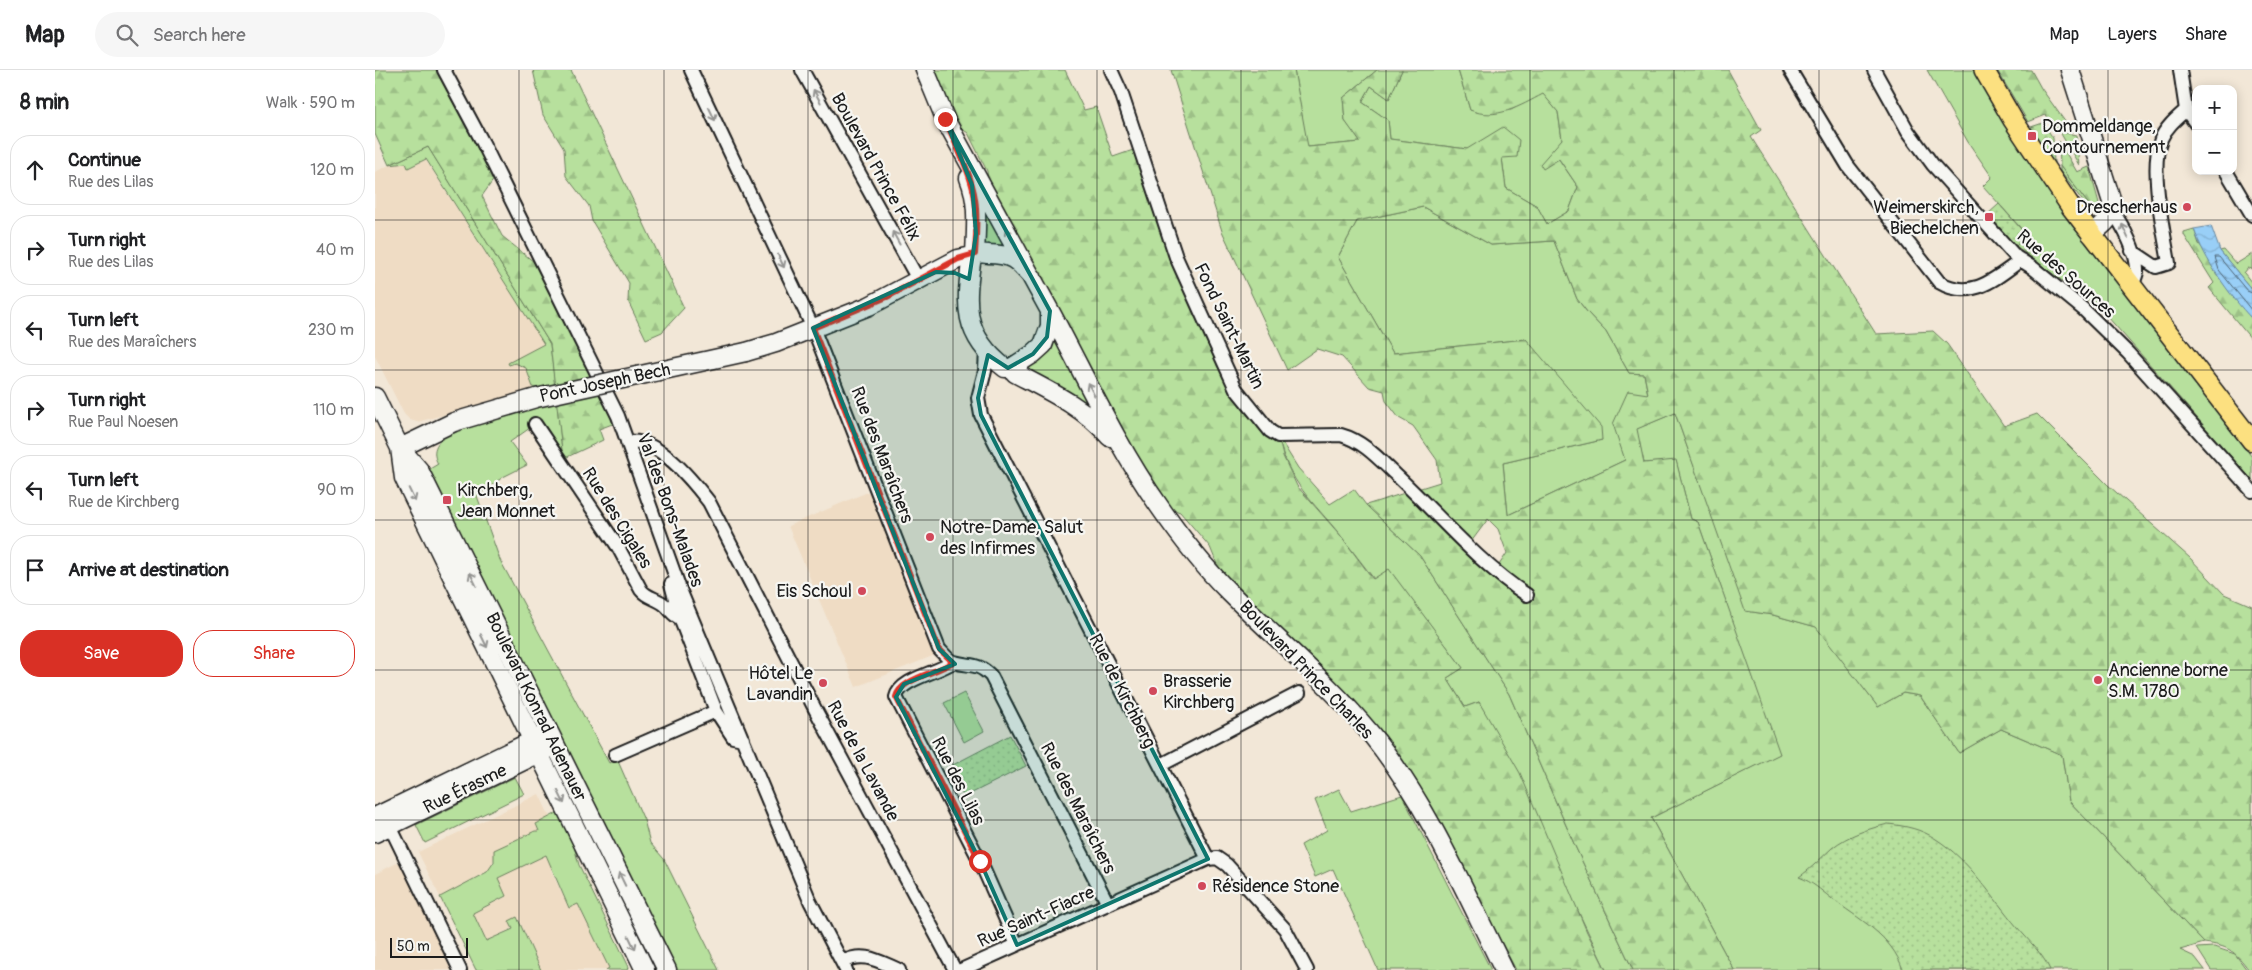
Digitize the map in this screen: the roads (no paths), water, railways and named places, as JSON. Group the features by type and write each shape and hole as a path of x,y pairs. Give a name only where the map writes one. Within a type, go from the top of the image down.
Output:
{"main road":[{"path":"925,70 945,119 972,185 975,198 977,219 969,283 968,309 972,330 986,349 1008,368 1033,354 1043,345 1050,326 1050,312 945,119"},
{"path":"1984,70 2049,177 2252,441"},
{"path":"2070,70 2112,202 2112,211 2108,221 2091,234"},
{"path":"973,255 999,254 1011,257 1032,278"},
{"name":"Pont Joseph Bech","path":"400,448 454,422 536,398 745,352 776,343 869,306 958,259 973,255"},
{"path":"936,272 955,273 969,283"},
{"name":"Boulevard Prince Charles","path":"1050,312 1131,462 1164,513 1226,589 1338,697 1371,735 1403,778 1435,830 1504,970"},
{"name":"Boulevard Prince Charles","path":"1008,368 1067,400 1097,422 1131,462"},
{"name":"Boulevard Konrad Adenauer","path":"375,397 400,448 419,470 667,970"},
{"name":"Boulevard Konrad Adenauer","path":"400,448 404,478 645,970"},
{"name":"Rue Érasme","path":"380,817 552,739"}],"street":[{"name":"Val des Bons-Malades","path":"444,70 483,143 618,416 669,560 810,901 844,966"},
{"name":"Rue des Maraîchers","path":"691,70 813,328 939,649 953,662 983,668 991,676 1108,904"},
{"name":"Boulevard Prince Félix","path":"802,70 919,281"},
{"name":"Fond Saint-Martin","path":"1111,70 1121,92 1176,258 1236,389 1271,431 1278,436 1341,435 1368,449 1426,502 1467,546 1495,572 1527,595"},
{"path":"1790,70 1849,166 1939,282 1951,289 1966,290 1980,287 2021,260"},
{"name":"Rue des Sources","path":"1874,70 1908,131 1933,165 2021,260 2083,309 2128,353 2252,491"},
{"path":"2180,70 2186,110 2192,118"},
{"path":"2132,251 2156,267 2169,263 2158,188 2158,158 2161,139 2170,124 2186,110"},
{"path":"2228,175 2252,215"},
{"path":"2112,211 2124,227 2132,251 2137,272 2132,287"},
{"name":"Rue de Kirchberg","path":"986,349 982,383 978,398 981,415 1208,859"},
{"path":"982,383 1008,368"},
{"name":"Rue des Cigales","path":"535,424 618,547 645,596 663,603 676,617 680,618"},
{"name":"Rue de la Lavande","path":"627,442 637,440 646,443 658,451 686,475 709,502 816,711 955,970"},
{"name":"Rue des Cigales","path":"669,560 671,588 680,618 716,711 733,737 743,739"},
{"name":"Rue des Lilas","path":"953,662 943,669 904,684 897,692 896,697 980,861 1017,945"},
{"path":"1161,766 1299,693"},
{"path":"615,755 716,711"},
{"path":"380,817 424,896 460,970"},
{"path":"1208,859 1217,858 1227,865 1285,928 1307,970"},
{"name":"Rue Saint-Fiacre","path":"961,970 1208,859"},
{"path":"844,966 857,957 867,957 899,970"}],"water":[{"path":"2211,226 2220,251 2252,290 2252,319 2218,276 2198,240 2194,229"}],"place":[{"name":"Dommeldange, Contournement","path":"2032,136"},
{"name":"Drescherhaus","path":"2187,207"},
{"name":"Weimerskirch, Biechelchen","path":"1989,217"},
{"name":"Kirchberg, Jean Monnet","path":"447,500"},
{"name":"Notre-Dame, Salut des Infirmes","path":"930,537"},
{"name":"Eis Schoul","path":"862,591"},
{"name":"Ancienne borne S.M. 1780","path":"2098,680"},
{"name":"Hôtel Le Lavandin","path":"823,683"},
{"name":"Brasserie Kirchberg","path":"1153,691"},
{"name":"Résidence Stone","path":"1202,886"}]}
